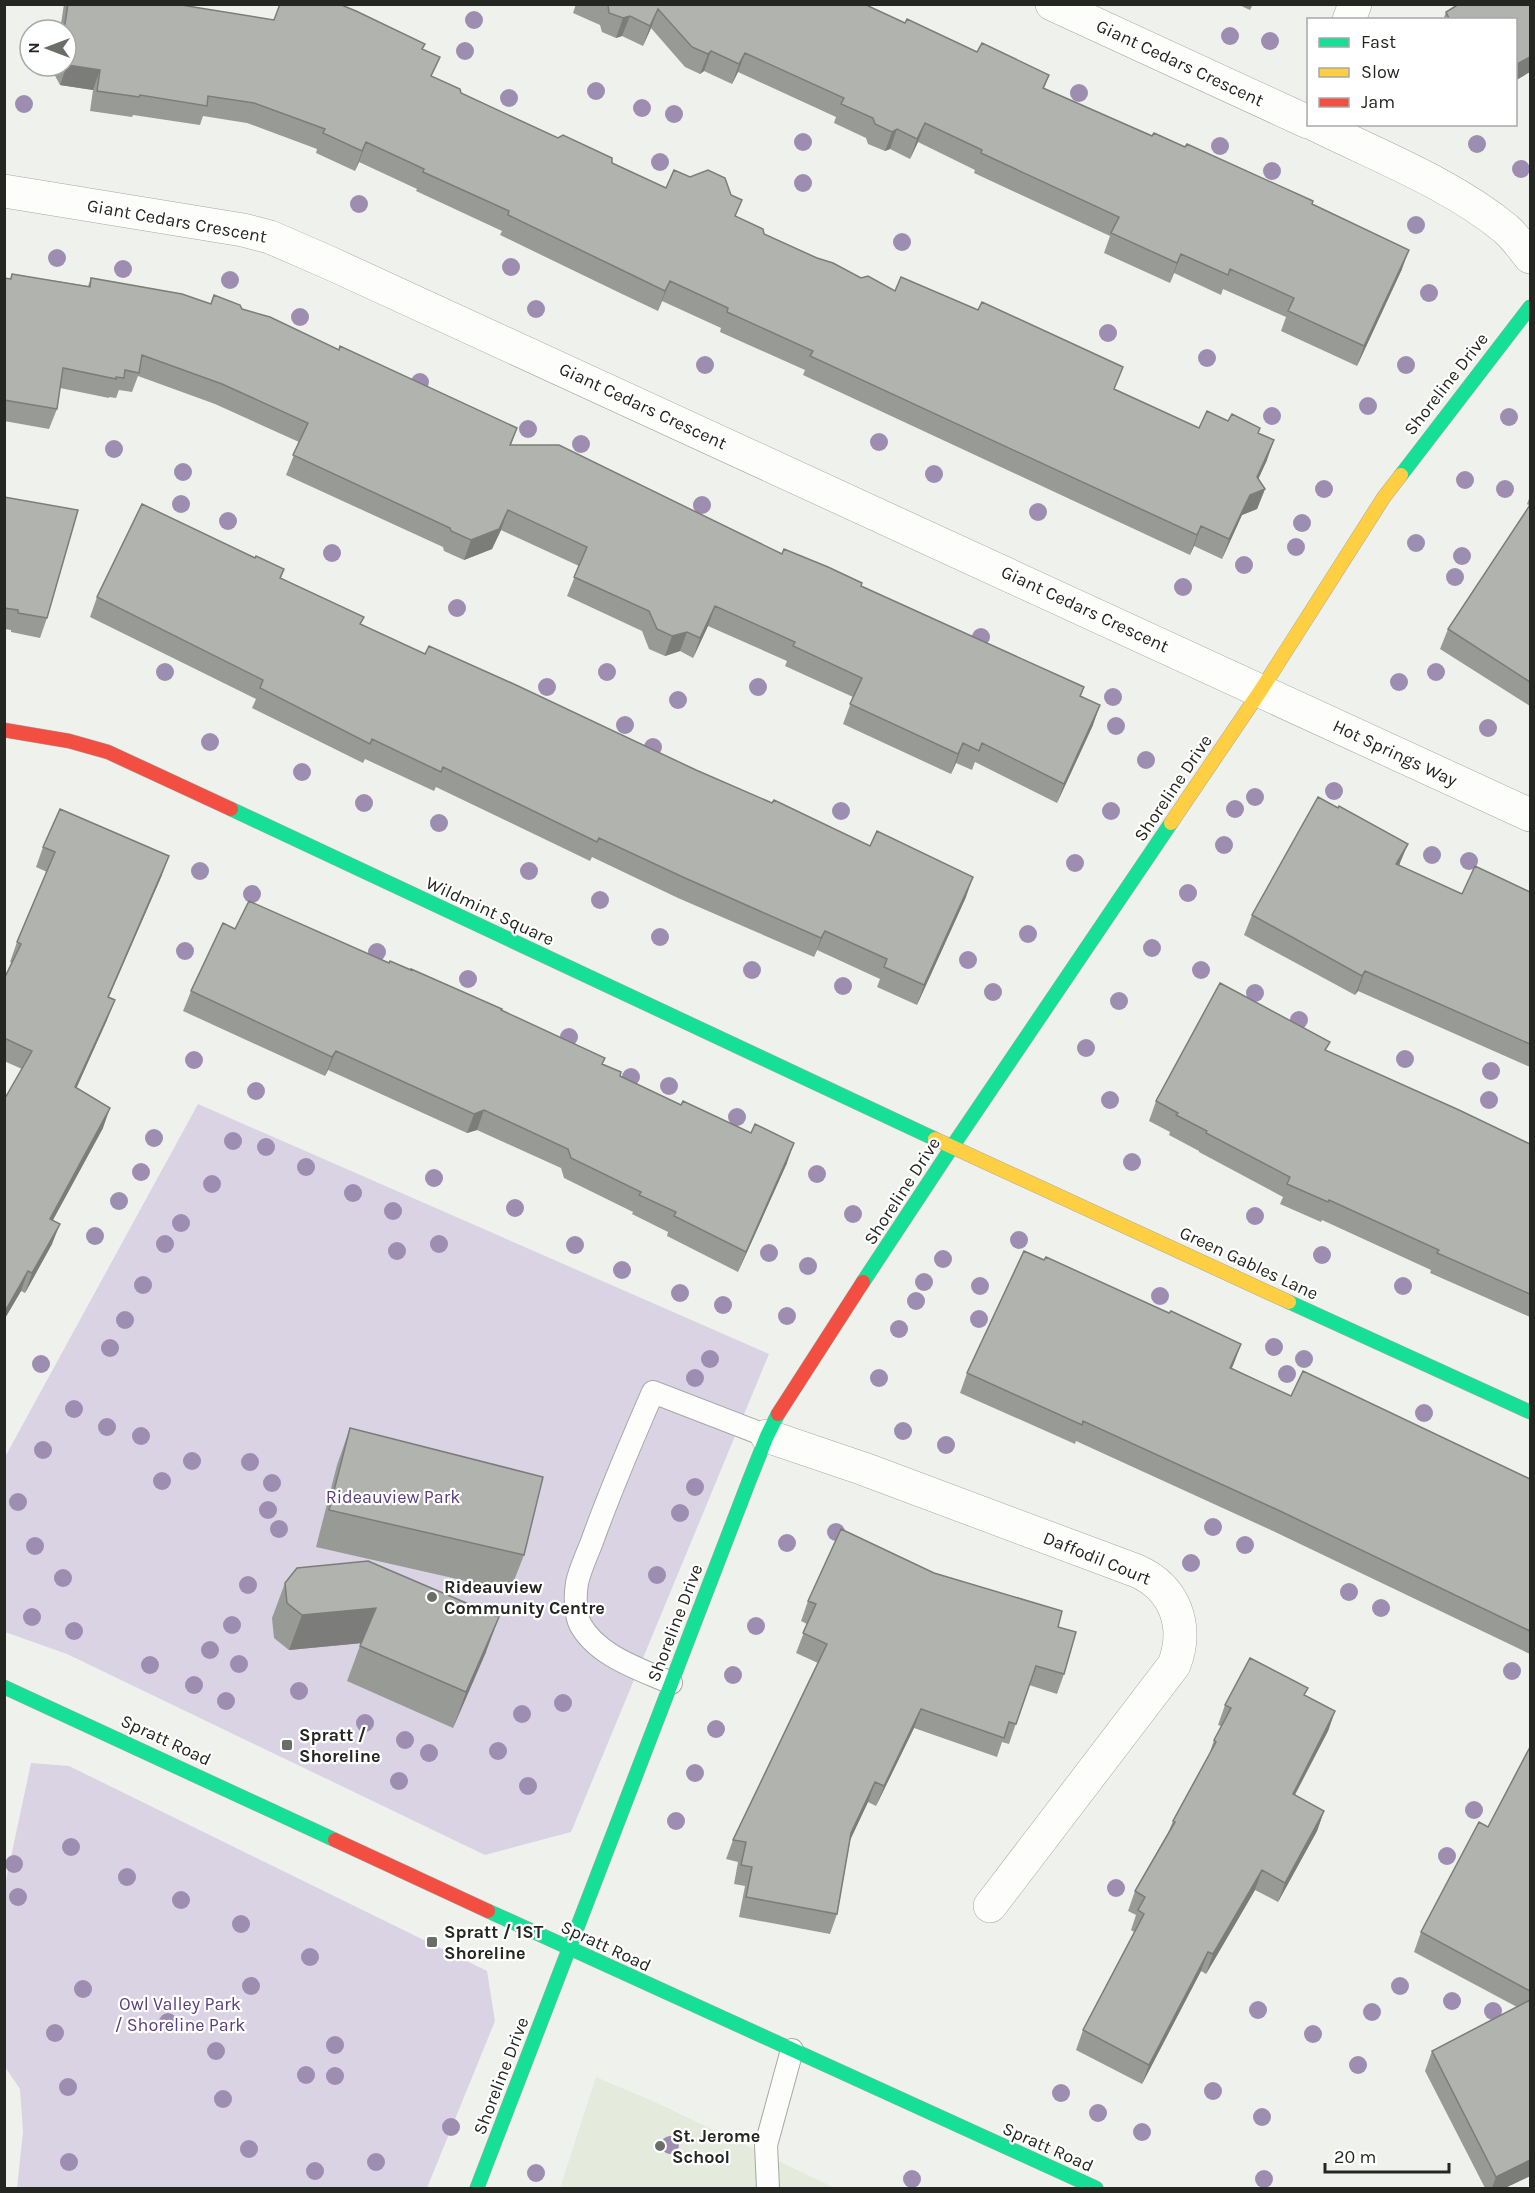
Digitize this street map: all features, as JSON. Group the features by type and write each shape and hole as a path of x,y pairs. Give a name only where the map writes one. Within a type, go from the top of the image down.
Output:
{"street":[{"name":"Giant Cedars Crescent","path":"1052,4 1307,118"},
{"name":"Giant Cedars Crescent","path":"1323,126 1473,205 1507,230 1530,257"},
{"name":"Giant Cedars Crescent","path":"4,191 243,230 270,237 1261,690"},
{"name":"Shoreline Drive","path":"477,2188 767,1437 783,1405 952,1148 1261,690 1384,497 1530,307"},
{"name":"Hot Springs Way","path":"1261,690 1347,732 1530,815"},
{"name":"Wildmint Square","path":"4,730 69,741 108,752 952,1148"},
{"name":"Green Gables Lane","path":"952,1148 1530,1412"},
{"name":"Daffodil Court","path":"767,1437 855,1466 1137,1570 1157,1582 1165,1590 1177,1610 1181,1631 1174,1665 990,1906"},
{"name":"Spratt Road","path":"4,1688 42,1703 569,1949 1096,2188"}],"lane":[{"path":"671,1683 606,1652 589,1636 580,1623 576,1610 577,1583 613,1485 653,1392 767,1437"},
{"path":"768,2188 766,2145 792,2050"}],"shaded area":[{"name":"St. Jerome School","path":"596,2077 657,2103 835,2188 560,2188"}],"green space":[{"name":"Rideauview Park","path":"198,1104 769,1354 571,1832 485,1855 67,1654 5,1632 5,1457"},
{"name":"Owl Valley Park / Shoreline Park","path":"31,1763 69,1766 487,1971 495,2021 427,2188 17,2188 23,2132 20,2089 5,2067 5,1885"}],"building":[{"path":"68,4 175,4 274,20 280,4 339,4 425,44 422,49 440,57 431,76 460,89 461,93 558,138 563,135 612,158 612,163 666,188 674,170 690,177 708,170 725,178 731,195 742,200 735,216 763,229 764,234 833,263 861,278 868,276 895,291 901,277 978,310 982,302 1123,367 1114,389 1199,428 1207,411 1228,421 1232,414 1260,428 1258,433 1274,440 1257,477 1265,489 1250,495 1229,539 1201,526 1197,535 810,356 813,351 727,312 728,308 670,281 665,291 508,215 509,211 423,172 424,169 366,142 362,151 323,133 325,129 254,103 208,96 207,106 140,95 139,97 97,91 100,70 78,67 78,18 66,18"},
{"path":"606,4 864,4 905,23 907,19 977,52 982,43 1049,75 1043,88 1152,136 1154,133 1185,147 1187,144 1313,201 1312,204 1409,250 1364,346 1288,311 1294,298 1230,269 1228,275 1181,254 1177,263 1111,233 1119,217 981,153 982,150 925,123 917,139 897,129 892,132 875,124 873,118 841,104 844,98 745,53 739,64 711,51 708,54 692,47 658,9 650,26 630,16 623,18 609,13"},
{"path":"1459,4 1530,4 1530,57 1517,64 1517,18 1449,18 1446,12"},
{"path":"12,274 90,287 91,278 182,294 211,304 214,295 240,305 242,309 270,317 339,350 340,346 517,428 510,445 559,445 782,554 784,549 828,567 862,583 861,586 1084,687 1080,696 1100,705 1064,784 982,743 979,751 963,743 958,754 850,704 862,678 793,646 795,642 715,606 700,638 687,632 672,636 657,629 649,611 574,577 587,547 508,510 499,529 471,540 293,455 308,423 222,384 142,355 139,373 125,370 124,378 116,377 116,379 63,368 57,409 4,400 4,278 11,279"},
{"path":"4,497 78,510 47,618 4,608"},
{"path":"142,504 255,558 256,556 284,569 280,578 364,617 360,624 425,654 429,646 696,770 772,803 774,800 870,846 877,831 973,877 924,985 884,967 887,959 825,931 821,938 599,838 597,842 443,767 441,772 372,739 370,744 260,688 263,680 97,597"},
{"path":"1530,505 1530,682 1448,629"},
{"path":"1318,797 1408,844 1396,864 1462,894 1475,866 1530,892 1530,1044 1365,971 1362,976 1252,915"},
{"path":"60,809 169,856 108,997 115,1000 75,1087 110,1108 50,1219 60,1224 32,1273 28,1271 4,1313 4,1100 32,1051 4,1038 4,979 21,944 17,942 55,852 43,847"},
{"path":"249,901 389,963 390,961 411,969 502,1009 605,1058 602,1064 621,1072 620,1076 681,1105 683,1101 751,1133 755,1124 794,1143 746,1252 674,1216 676,1212 639,1195 641,1192 571,1158 568,1149 484,1110 474,1114 336,1051 332,1057 191,991 223,923 235,929"},
{"path":"1220,983 1330,1042 1325,1050 1530,1144 1530,1294 1437,1253 1439,1250 1329,1200 1328,1202 1287,1184 1290,1177 1206,1133 1207,1131 1176,1115 1178,1113 1156,1101"},
{"path":"1024,1251 1044,1260 1046,1257 1241,1344 1230,1368 1291,1396 1303,1371 1530,1479 1530,1631 1280,1511 1083,1421 1082,1425 967,1373"},
{"path":"350,1428 543,1477 524,1555 329,1510"},
{"path":"841,1529 934,1573 1062,1611 1058,1627 1076,1632 1064,1674 1036,1666 1016,1724 1009,1722 1004,1738 921,1709 884,1786 875,1782 851,1833 837,1914 746,1897 752,1867 741,1865 746,1842 733,1840 827,1644 803,1633 816,1604 808,1601"},
{"path":"368,1561 499,1617 466,1692 360,1646 376,1608 302,1615 287,1603 285,1583 297,1568"},
{"path":"1250,1658 1308,1688 1304,1695 1335,1711 1293,1794 1324,1811 1285,1883 1262,1870 1213,1954 1208,1952 1149,2065 1083,2030 1144,1914 1138,1910 1145,1897 1135,1891 1175,1822 1173,1821 1216,1742 1214,1740 1231,1708 1225,1705"},
{"path":"1530,1747 1530,1991 1421,1932 1479,1822 1488,1827"},
{"path":"1530,2000 1530,2160 1496,2177 1432,2051"}],"traffic: fast":[{"path":"1401,475 1530,307"},
{"path":"231,809 935,1139"},
{"path":"863,1282 1171,823"},
{"path":"1289,1302 1530,1412"},
{"path":"477,2188 749,1481 778,1414"},
{"path":"4,1687 335,1840"},
{"path":"488,1911 1096,2188"}],"traffic: slow":[{"path":"1171,823 1261,690 1384,497 1401,475"},
{"path":"935,1139 1289,1302"}],"traffic: jam":[{"path":"4,730 69,741 108,752 231,809"},
{"path":"778,1414 863,1282"},
{"path":"335,1840 488,1911"}],"place":[{"name":"Rideauview Community Centre","path":"432,1597"},
{"name":"Spratt / Shoreline","path":"287,1745"},
{"name":"Spratt / 1ST Shoreline","path":"432,1942"},
{"name":"St. Jerome School","path":"660,2146"}]}
